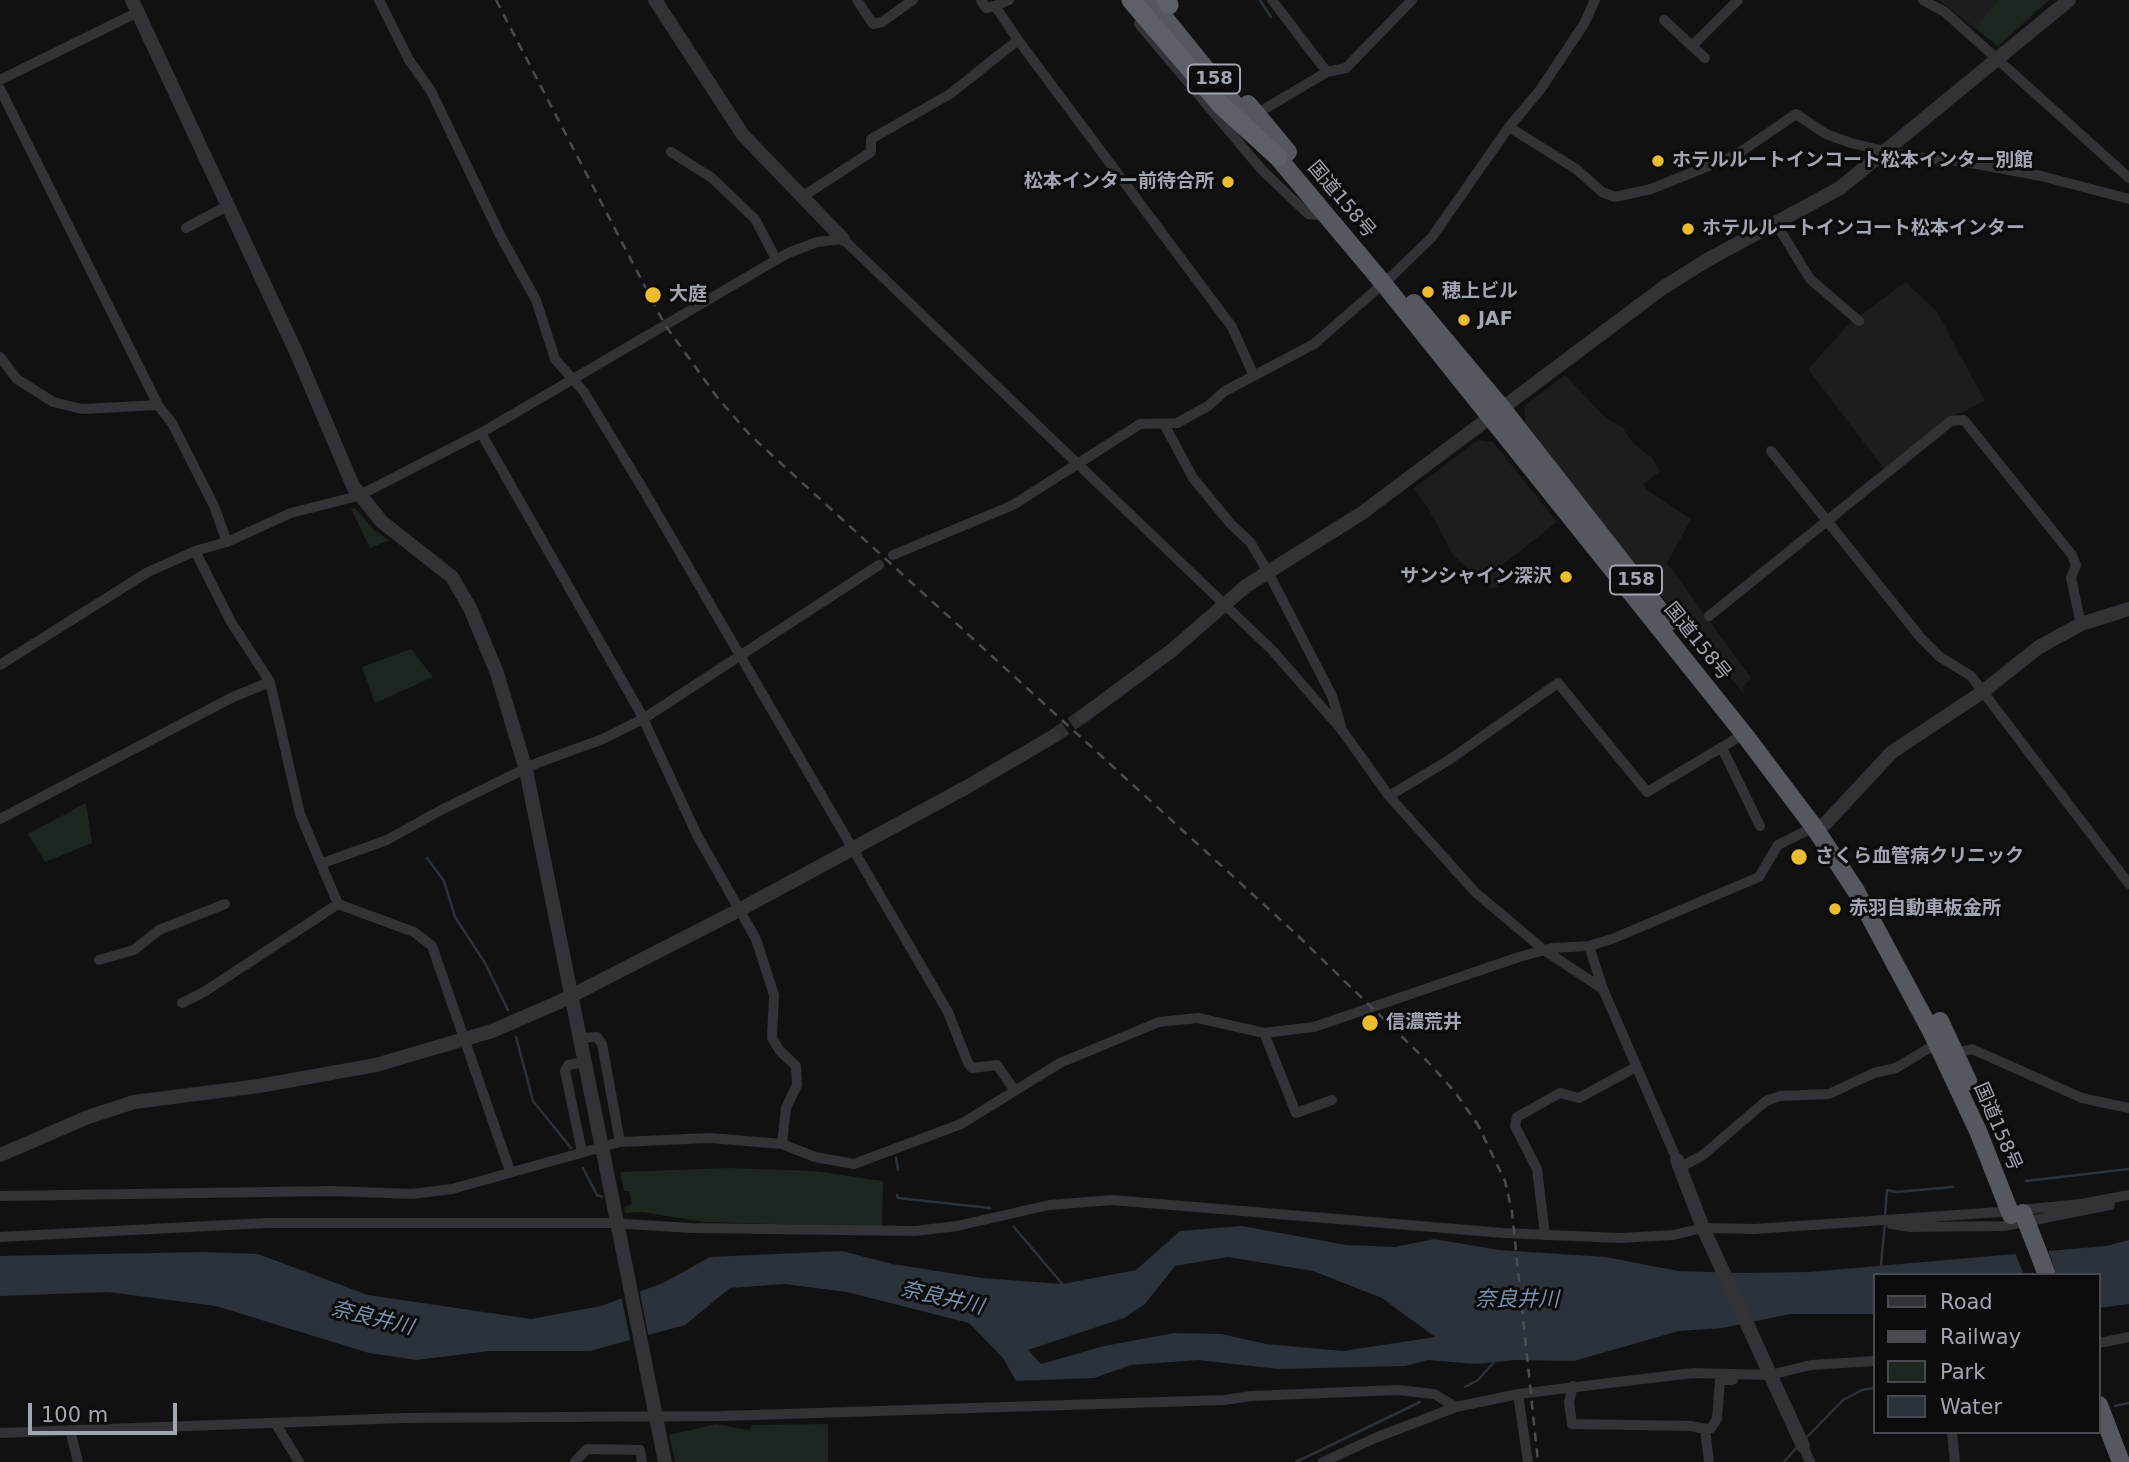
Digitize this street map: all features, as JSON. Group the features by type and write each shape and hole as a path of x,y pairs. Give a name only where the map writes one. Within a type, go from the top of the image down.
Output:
{"highway":[{"path":"1131,0 1222,106 1278,157"},
{"name":"国道158号","path":"1162,1 1278,157 1327,216 1388,279"},
{"name":"国道158号","path":"1162,1 1496,413 1744,734 1819,826"},
{"name":"国道158号","path":"1496,413 1582,513 1750,722 1892,933 1946,1047 2016,1212 2046,1273"},
{"name":"国道158号","path":"2016,1212 2033,1273"},
{"path":"2101,1410 2121,1462"},
{"path":"2098,1434 2109,1462"}],"street":[{"path":"379,0 409,60 431,91 500,235 536,300 555,359 584,392 853,850 948,1012 968,1063 972,1068 997,1065 1015,1091"},
{"path":"655,0 743,135 802,197 1272,650 1341,729 1389,796 1475,891 1544,950 1603,989"},
{"path":"857,0 873,24 882,22 914,0"},
{"path":"981,0 986,8 1009,0"},
{"path":"1120,0 1262,170 1308,214 1327,216"},
{"path":"1272,0 1327,72"},
{"path":"1256,114 1327,72 1346,68 1358,59 1412,0"},
{"path":"893,555 1013,505 1140,424 1177,423 1254,376 1314,344 1432,237 1509,127 1539,90 1584,23 1595,0"},
{"path":"1693,45 1738,0"},
{"path":"1923,0 1945,12 2129,178"},
{"path":"1083,716 1171,651 1267,570 1362,513 1664,287 1709,259 1777,225 1840,188 2069,0"},
{"path":"0,80 135,6 229,205 358,496 382,522 452,577 463,593 497,673 526,770 665,1462"},
{"path":"995,6 1232,327 1254,376"},
{"path":"1664,20 1705,58"},
{"path":"802,197 871,152 871,139 950,94 1018,40"},
{"path":"0,89 158,405 172,423 215,506 227,542"},
{"path":"1509,127 1576,169 1602,192 1615,197 1651,189 1736,155 1796,114 1839,139 1886,151 2041,176 2129,199"},
{"path":"671,152 712,178 755,219 776,259"},
{"path":"186,228 229,205"},
{"path":"1777,225 1810,279 1859,321"},
{"path":"0,664 128,584 195,551 227,542 291,513 358,496 481,433 776,259 817,242 843,239"},
{"path":"0,358 17,379 53,402 82,409 158,405"},
{"path":"1709,616 1951,421 1964,420 2072,555 2076,565 2071,578 2081,624"},
{"path":"1164,424 1193,478 1230,523 1250,542 1267,570 1332,696 1341,729"},
{"path":"481,433 643,719 697,835 741,909 761,951 771,981 774,1007 772,1038 796,1066 797,1085 786,1108 782,1144"},
{"path":"1770,451 1922,638 1940,657 1967,672 2129,884"},
{"path":"195,551 231,622 270,682 300,814 323,863 338,904 425,938 432,946 447,981 510,1171"},
{"path":"323,863 387,840 441,810 643,719 878,565"},
{"path":"0,1196 332,1191 412,1194 452,1189 620,1142 710,1138 782,1144 815,1157 854,1164 961,1124 1083,1052 1159,1022 1198,1018 1264,1033 1314,1027 1427,986 1544,950 1589,946 1637,929 1759,877 1778,845 1819,826 1892,752 1981,693 2039,647 2081,624 2127,614"},
{"path":"0,820 233,697 270,682"},
{"path":"1389,796 1449,760 1558,683 1647,792 1744,734"},
{"path":"0,1155 88,1117 135,1102 260,1086 376,1065 467,1041 572,995 741,909 853,850 1054,736"},
{"path":"1722,748 1760,826"},
{"path":"99,960 134,950 159,930 225,904"},
{"path":"182,1003 204,992 338,904"},
{"path":"1589,946 1603,989 1679,1163 1705,1232 1810,1462"},
{"path":"1264,1033 1296,1113 1332,1100"},
{"path":"580,1038 597,1037 602,1044 620,1142"},
{"path":"1679,1163 1703,1155 1766,1101 1780,1096 1829,1094 1864,1077 1896,1068 1946,1047 1972,1049 2082,1098 2129,1108"},
{"path":"582,1152 565,1071 568,1065 585,1062"},
{"path":"1545,1235 1537,1169 1516,1126 1517,1117 1560,1093 1579,1098 1636,1067"},
{"path":"0,1237 266,1223 915,1231 957,1226 1049,1205 1112,1200 1545,1235 1621,1238 2016,1212 2129,1195"},
{"path":"1874,1221 1909,1227 2004,1226 2129,1201"},
{"path":"2101,1343 2129,1337"},
{"path":"1323,1462 1375,1437 1456,1407 1518,1394 1693,1373 1768,1371 1874,1361"},
{"path":"1573,1387 1569,1402 1572,1424 1691,1426 1704,1429 1711,1428 1717,1419 1720,1380 1739,1381"},
{"path":"0,1433 403,1418 655,1415 1224,1401 1251,1396 1396,1390 1434,1394 1456,1407"},
{"path":"1518,1394 1525,1422 1528,1462"},
{"path":"276,1424 299,1462"},
{"path":"1704,1429 1709,1462"},
{"path":"70,1430 78,1462"},
{"path":"1952,1434 1955,1462"},
{"path":"575,1462 587,1449 640,1450 642,1462"}],"shaded area":[{"path":"1939,0 2049,0 1998,46"},
{"path":"1906,282 1937,312 1985,401 1954,416 1885,470 1808,369 1850,323"},
{"path":"1565,375 1605,417 1623,428 1634,444 1651,457 1660,471 1643,484 1647,490 1691,519 1667,563 1751,678 1743,686 1744,694 1603,526 1525,422 1525,405"},
{"path":"1478,440 1493,442 1557,522 1502,565 1511,580 1492,589 1453,555 1431,513 1414,488"}],"green space":[{"path":"1999,0 2049,0 1998,46 1975,28"},
{"path":"355,508 374,530 389,540 370,548 351,509"},
{"path":"411,649 433,677 375,703 362,667"},
{"path":"86,803 92,843 45,862 28,834"},
{"path":"728,1168 814,1171 883,1181 882,1227 703,1222 643,1212 625,1213 624,1207 632,1204 629,1191 624,1191 620,1172"},
{"path":"716,1424 749,1430 752,1425 828,1424 828,1462 675,1462 669,1435"}],"water":[{"name":"奈良井川","path":"1242,1226 1346,1245 1395,1247 1434,1239 1499,1250 1606,1257 1678,1271 1743,1273 1809,1272 2106,1246 2129,1240 2129,1304 2101,1308 2101,1273 1874,1273 1874,1314 1790,1314 1723,1328 1679,1331 1574,1361 1516,1360 1475,1364 1428,1360 1405,1366 1278,1369 1198,1360 1131,1365 1094,1378 1016,1381 1003,1358 969,1323 847,1292 784,1284 730,1288 685,1325 590,1351 490,1351 416,1360 369,1353 216,1306 108,1292 0,1296 0,1256 203,1252 258,1254 368,1295 531,1319 601,1306 663,1283 710,1257 842,1251 892,1264 982,1278 1062,1284 1136,1270 1180,1231","holes":["1228,1257 1313,1271 1382,1298 1435,1337 1343,1351 1266,1344 1221,1334 1174,1333 1104,1346 1041,1364 1028,1350 1124,1318 1145,1304 1175,1266"]}],"pier":[{"path":"2047,1247 2056,1273 2023,1273 2014,1250"},
{"path":"639,1288 649,1339 631,1344 621,1295"}],"waterway":[{"path":"1260,0 1271,17"},
{"path":"427,858 444,881 455,917 485,963 508,1010"},
{"path":"516,1037 533,1101 571,1148"},
{"path":"896,1158 898,1170"},
{"path":"583,1168 597,1195 602,1197"},
{"path":"2026,1181 2129,1169"},
{"path":"1885,1216 1887,1190 1896,1192 1953,1187"},
{"path":"897,1195 898,1198 990,1208"},
{"path":"1880,1273 1885,1222"},
{"path":"1014,1227 1064,1286"},
{"path":"1465,1387 1478,1380 1494,1362"},
{"path":"1805,1439 1843,1400 1862,1390 1874,1388"},
{"path":"1296,1462 1420,1402"},
{"path":"2115,1406 2129,1403"},
{"path":"1784,1462 1798,1446"}],"tunnel":[{"path":"1054,736 1083,716"}],"railway":[{"path":"496,0 665,325 717,397 750,435 1295,933 1428,1062 1455,1092 1480,1128"},
{"path":"1476,1121 1505,1181 1512,1212 1538,1462"}],"place":[{"name":"ホテルルートインコート松本インター別館","path":"1658,161"},
{"name":"松本インター前待合所","path":"1228,182"},
{"name":"ホテルルートインコート松本インター","path":"1688,229"},
{"name":"穂上ビル","path":"1428,292"},
{"name":"大庭","path":"653,295"},
{"name":"JAF","path":"1464,320"},
{"name":"サンシャイン深沢","path":"1566,577"},
{"name":"さくら血管病クリニック","path":"1799,857"},
{"name":"赤羽自動車板金所","path":"1835,909"},
{"name":"信濃荒井","path":"1370,1023"}]}
